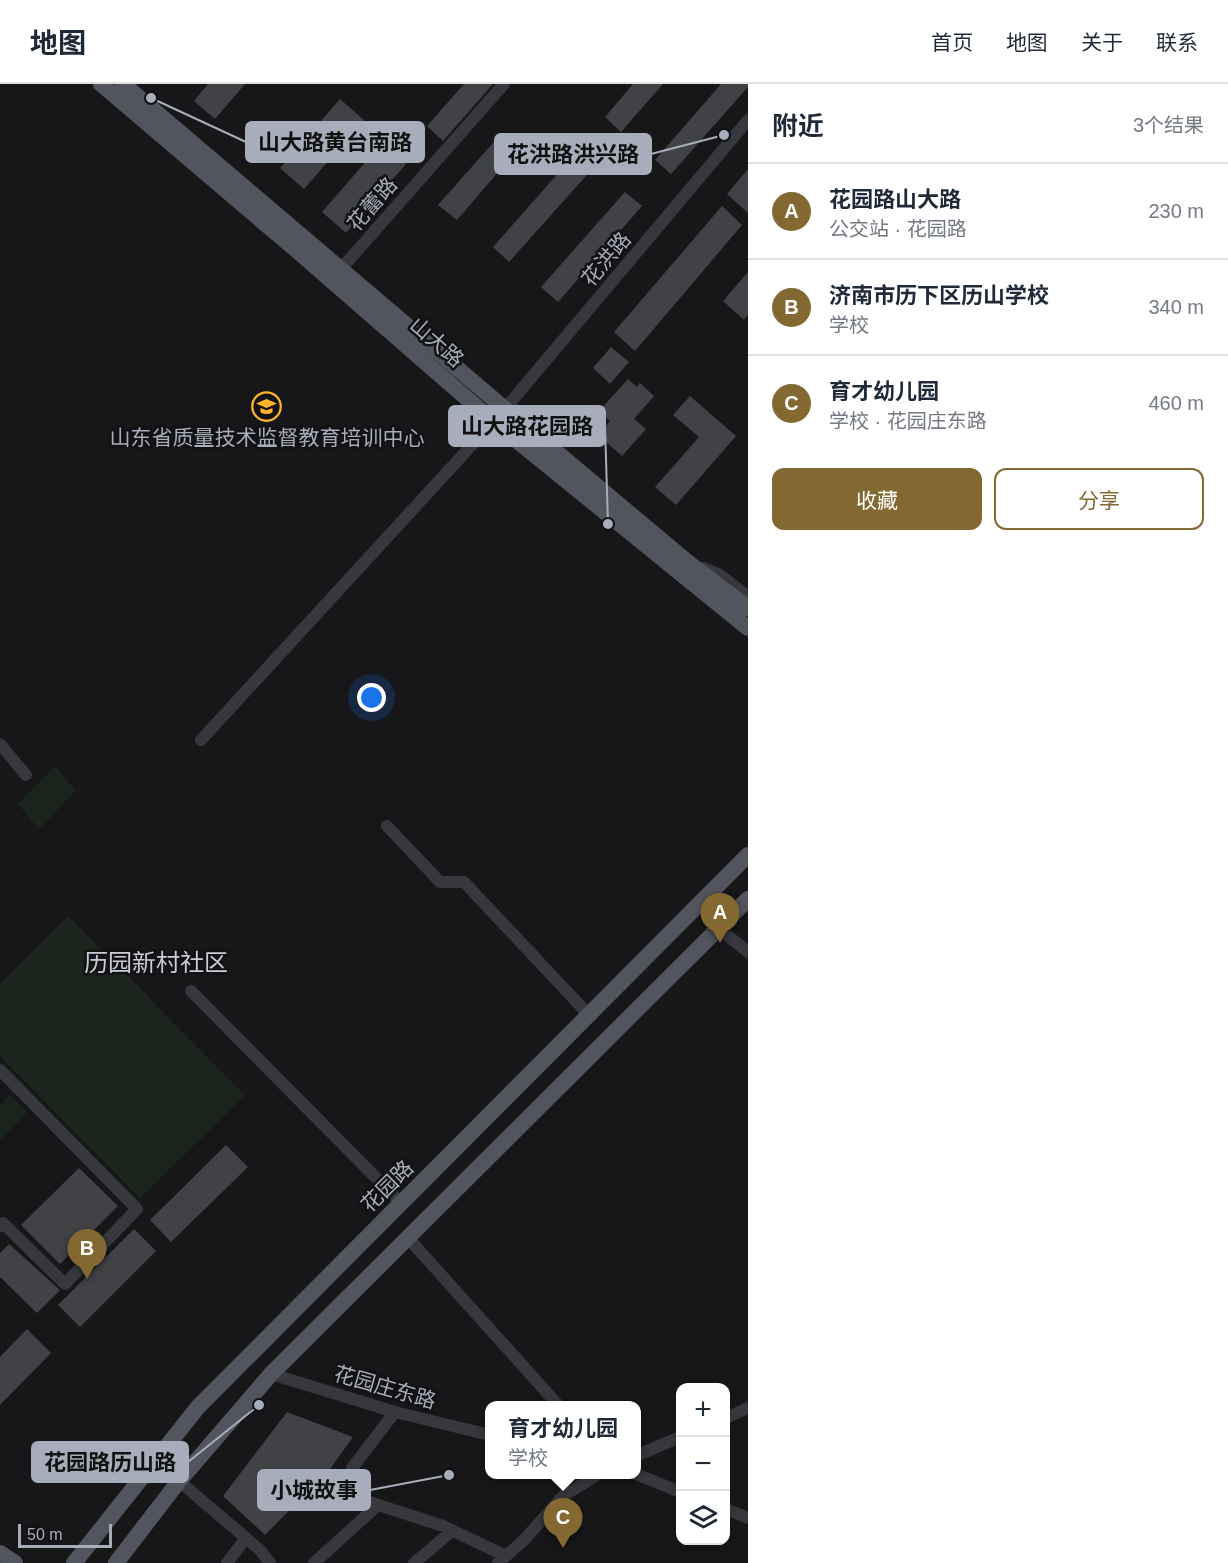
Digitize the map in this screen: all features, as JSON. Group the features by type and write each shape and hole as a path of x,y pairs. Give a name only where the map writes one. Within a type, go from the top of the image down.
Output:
{"main road":[{"name":"山大路","path":"101,84 296,249 499,415 748,628"},
{"name":"山大路","path":"123,84 341,269 499,415 748,608"},
{"name":"花园路","path":"74,1563 198,1407 748,855"},
{"path":"116,1563 179,1481 271,1374 748,899"},
{"path":"0,1553 15,1563"}],"street":[{"name":"花蕾路","path":"341,269 504,84"},
{"name":"花洪路","path":"201,740 499,415 748,120"},
{"name":"山大路","path":"685,560 720,575 748,597"},
{"path":"0,744 26,775"},
{"path":"387,826 440,882 464,882 589,1015"},
{"path":"718,928 748,952"},
{"path":"191,991 401,1203"},
{"path":"0,1070 137,1209 65,1284 3,1223 0,1226"},
{"path":"408,1238 555,1401"},
{"name":"花园庄东路","path":"271,1374 395,1412 485,1434"},
{"path":"730,1416 748,1408"},
{"path":"395,1412 352,1468 360,1499 452,1531 502,1559 524,1540 562,1496 591,1479"},
{"path":"641,1454 676,1439"},
{"path":"641,1476 678,1491"},
{"path":"179,1481 260,1550 270,1563"},
{"path":"314,1563 378,1505"},
{"path":"730,1511 748,1518"},
{"path":"414,1563 452,1531"},
{"path":"227,1563 245,1539"}],"shaded area":[{"path":"55,767 76,790 39,829 18,804"},
{"path":"68,916 245,1095 140,1198 0,1056 0,984"},
{"path":"10,1095 27,1112 0,1140 0,1105"}],"building":[{"path":"208,84 245,84 215,119 194,101"},
{"path":"464,84 493,84 443,141 427,126"},
{"path":"633,84 663,84 621,132 605,117"},
{"path":"721,84 748,84 748,87 671,174 655,160"},
{"path":"340,99 364,120 304,189 280,168"},
{"path":"500,135 517,150 457,220 438,205"},
{"path":"382,143 406,164 346,233 322,212"},
{"path":"577,152 594,167 509,262 493,247"},
{"path":"748,169 748,213 727,194"},
{"path":"625,192 642,206 558,302 541,287"},
{"path":"722,206 742,225 635,351 614,332"},
{"path":"748,272 748,315 744,320 723,301"},
{"path":"611,347 629,362 610,384 593,368"},
{"path":"628,379 637,387 640,383 654,396 634,419 646,429 622,456 598,435 610,421 599,411"},
{"path":"690,396 736,436 676,505 655,487 699,437 673,415"},
{"path":"226,1145 248,1167 171,1242 150,1220"},
{"path":"79,1168 118,1206 60,1264 21,1225"},
{"path":"134,1229 156,1251 80,1327 58,1305"},
{"path":"9,1244 60,1290 37,1313 0,1277 0,1253"},
{"path":"27,1329 51,1353 0,1405 0,1357"},
{"path":"287,1412 353,1437 330,1469 265,1535 223,1496"}],"place":[{"name":"山大路黄台南路","path":"151,98"},
{"name":"花洪路洪兴路","path":"724,135"},
{"name":"山东省质量技术监督教育培训中心","path":"267,406"},
{"name":"山大路花园路","path":"608,524"},
{"name":"花园路山大路","path":"720,943"},
{"name":"济南市历下区历山学校","path":"87,1279"},
{"name":"花园路历山路","path":"259,1405"},
{"name":"小城故事","path":"449,1475"},
{"name":"育才幼儿园","path":"563,1548"}],"district":[{"name":"历园新村社区","path":"156,962"}]}
